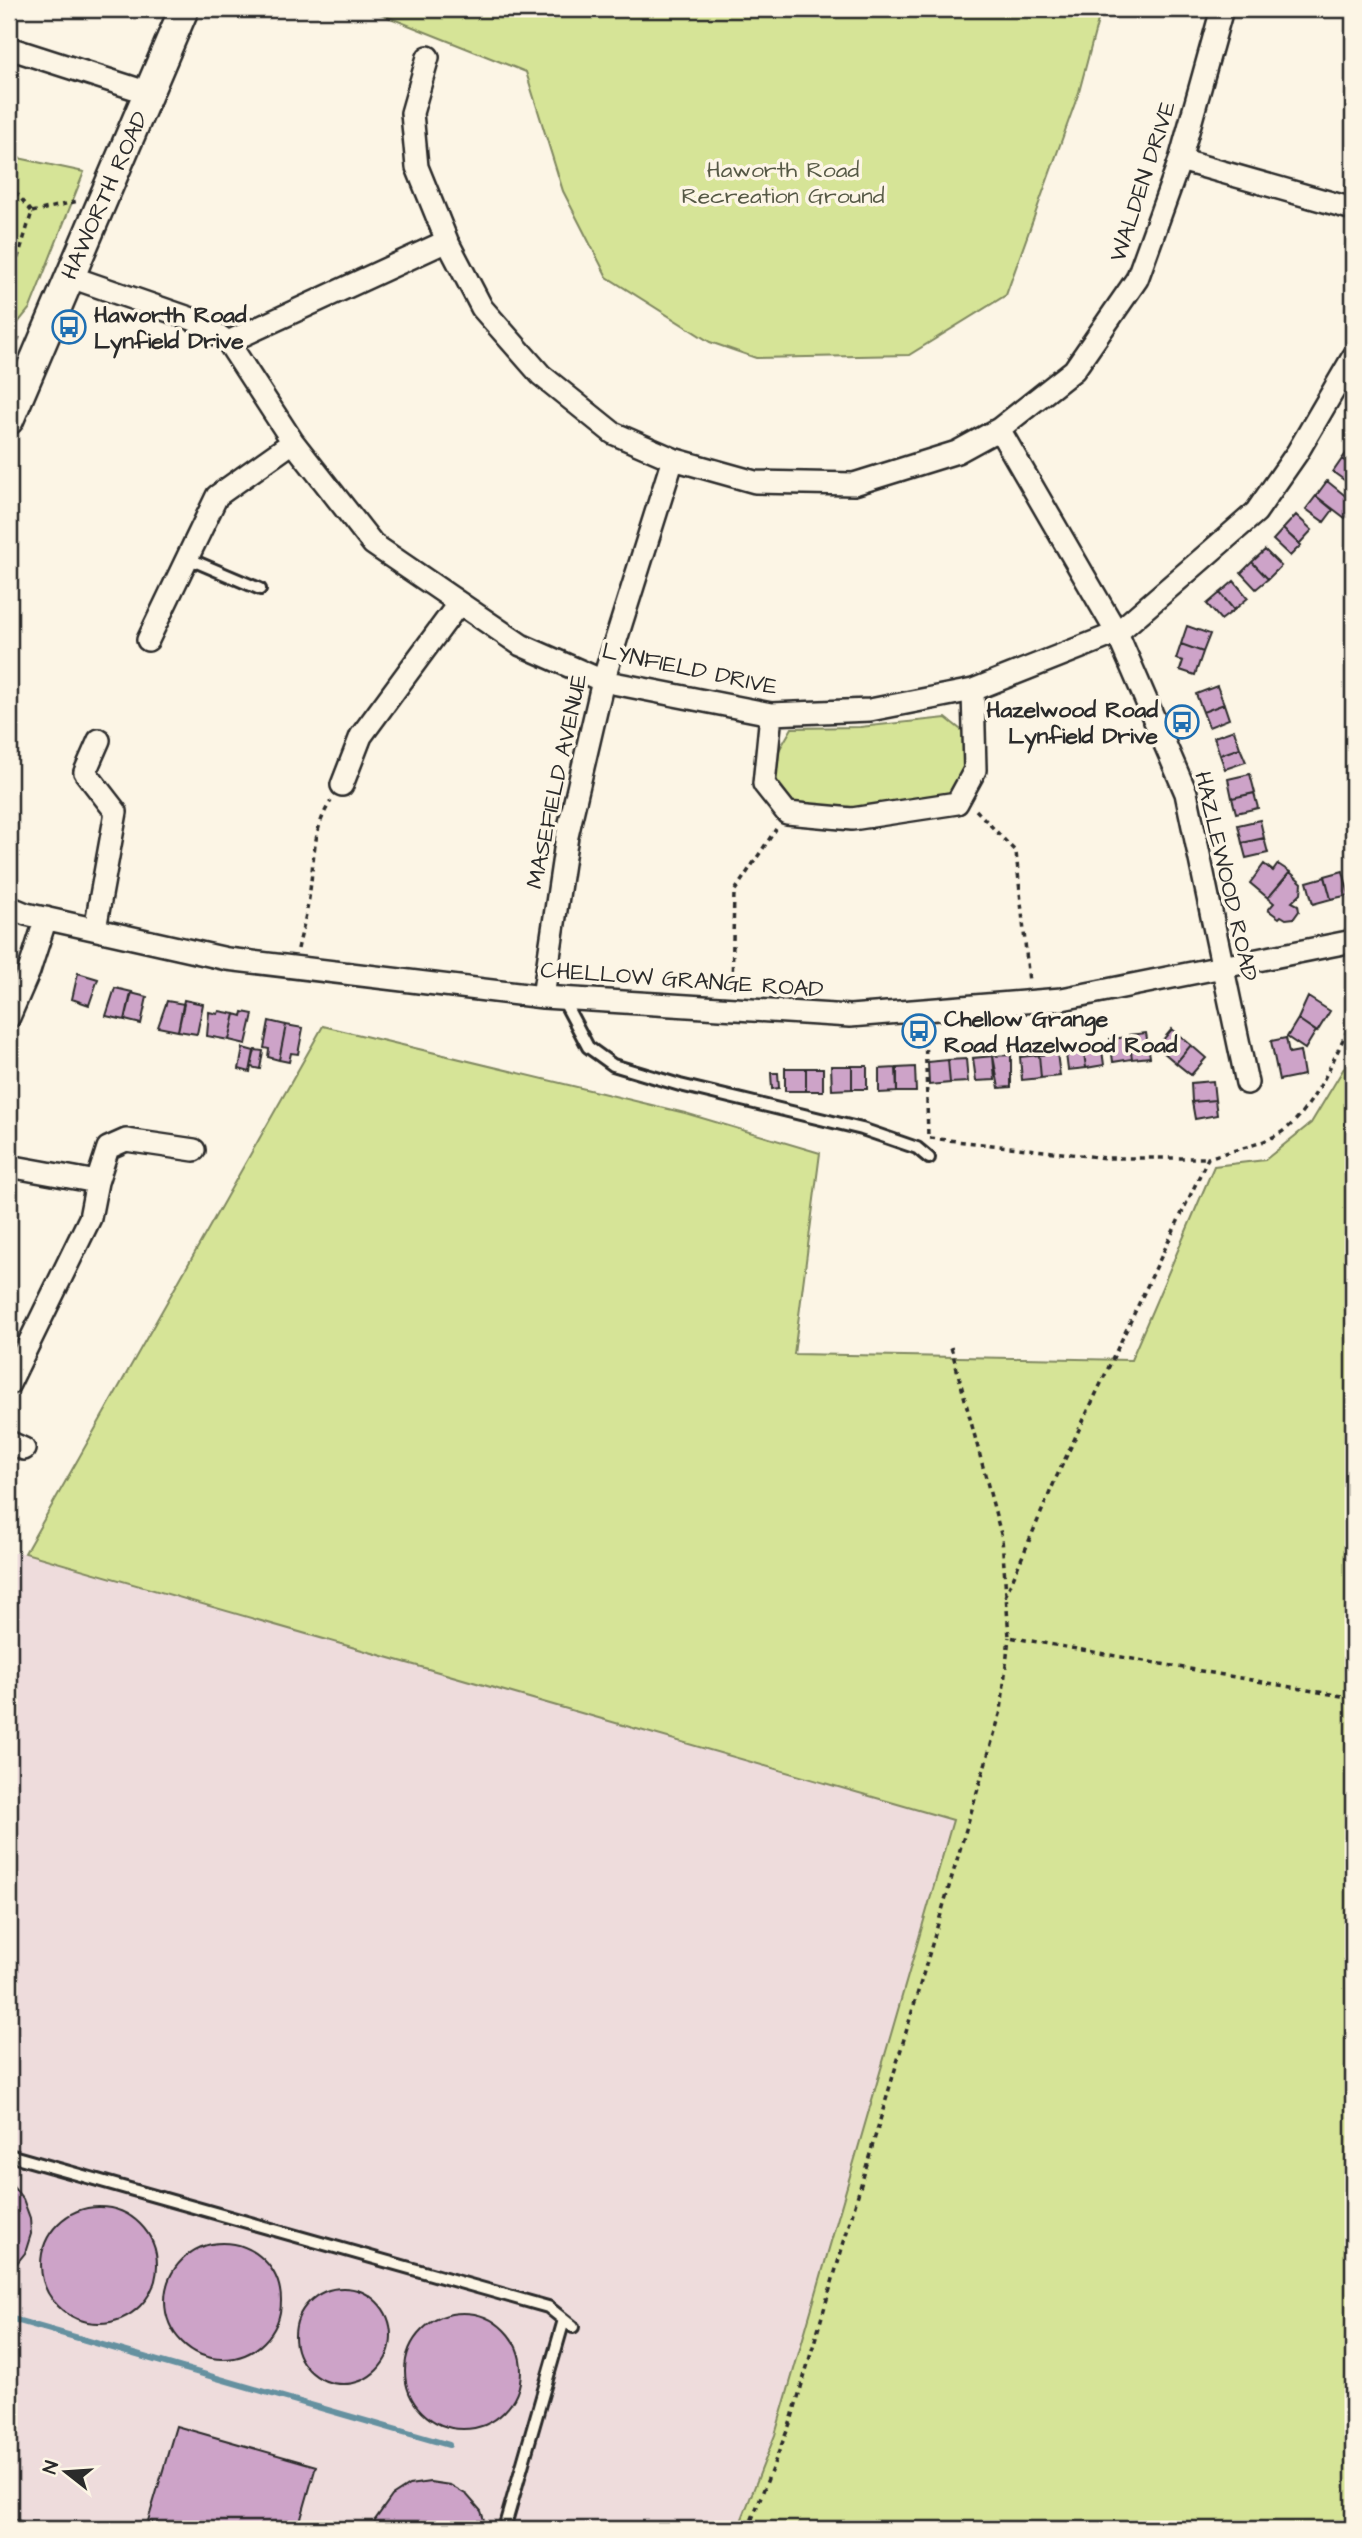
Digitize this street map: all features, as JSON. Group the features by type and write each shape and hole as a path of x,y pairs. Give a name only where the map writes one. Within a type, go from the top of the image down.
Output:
{"main road":[{"name":"HAWORTH ROAD","path":"9,420 68,276 184,9"}],"street":[{"name":"WALDEN DRIVE","path":"428,57 412,113 416,167 447,241 482,308 541,375 613,433 673,459 755,482 854,484 957,452 999,429 1074,370 1137,279 1180,160 1222,9"},
{"path":"9,48 149,93"},
{"path":"1180,160 1353,209"},
{"path":"228,342 447,241"},
{"name":"LYNFIELD DRIVE","path":"68,276 195,320 228,342 293,442 373,544 521,645 603,681 771,714 870,710 973,690 1117,633 1256,512 1297,453 1353,357"},
{"name":"HAZLEWOOD ROAD","path":"999,429 1117,633 1186,793 1247,1083"},
{"path":"148,640 217,496 293,442"},
{"name":"MASEFIELD AVENUE","path":"552,997 567,836 603,681 673,459"},
{"path":"342,785 361,736 459,603"},
{"path":"771,714 764,784 788,813 852,819 957,803 975,770 973,690"},
{"path":"95,929 116,812 85,772 99,740"},
{"name":"CHELLOW GRANGE ROAD","path":"9,906 46,918 227,959 552,997 850,1016 1062,999 1353,941"},
{"path":"9,1017 29,971 46,918"},
{"path":"9,1384 90,1218 97,1182 108,1148 126,1140 194,1150"},
{"path":"9,1166 97,1182"}],"lane":[{"path":"187,558 260,589"},
{"path":"552,997 589,1047 613,1065 680,1085 862,1129 917,1148 929,1158"},
{"path":"9,2155 548,2307 568,2324 504,2529"},
{"path":"9,2525 22,2529"}],"path":[{"path":"9,184 32,212"},
{"path":"32,212 105,194"},
{"path":"9,286 32,212"},
{"path":"294,967 310,890 311,854 325,810 342,785"},
{"path":"961,795 1016,852 1031,1001"},
{"path":"732,1008 734,892 788,813"},
{"path":"924,1010 929,1158"},
{"path":"928,1138 1106,1158 1208,1158 1273,1138 1294,1122 1319,1088 1353,1018"},
{"path":"1005,1597 1056,1478 1208,1158"},
{"path":"748,2529 791,2421 998,1724 1009,1637 1002,1538 951,1347"},
{"path":"1009,1637 1353,1698"}],"shaded area":[{"path":"9,1553 25,1553 954,1820 775,2435 738,2529 9,2529"}],"green space":[{"name":"Haworth Road Recreation Ground","path":"368,9 1101,9 1079,92 1006,295 909,355 756,358 710,342 607,277 563,191 526,72"},
{"path":"9,156 84,172 30,308 9,334"},
{"path":"946,718 965,733 966,770 952,795 852,808 794,803 776,779 778,752 792,728 860,727"},
{"path":"323,1026 685,1113 820,1153 794,1354 1131,1360 1214,1166 1265,1160 1311,1123 1353,1053 1353,2529 738,2529 775,2435 953,1820 25,1553"}],"building":[{"path":"1353,444 1353,467 1342,459"},
{"path":"1342,459 1353,467 1351,485 1333,472"},
{"path":"1327,481 1353,502 1345,518 1316,496"},
{"path":"1316,496 1333,510 1324,522 1306,509"},
{"path":"1296,515 1312,530 1299,544 1283,529"},
{"path":"1283,529 1301,545 1290,556 1273,540"},
{"path":"1265,550 1281,566 1268,579 1252,562"},
{"path":"1252,562 1268,579 1256,589 1241,573"},
{"path":"1234,581 1248,598 1234,610 1220,593"},
{"path":"1220,593 1234,610 1221,620 1207,604"},
{"path":"1187,626 1210,634 1203,652 1181,644"},
{"path":"1181,644 1203,652 1195,675 1180,670 1183,661 1176,659"},
{"path":"1217,686 1224,704 1203,712 1196,694"},
{"path":"1224,704 1229,719 1209,727 1203,712"},
{"path":"1234,730 1240,748 1220,755 1214,737"},
{"path":"1240,748 1246,762 1225,769 1220,755"},
{"path":"1250,774 1255,793 1232,798 1228,779"},
{"path":"1254,793 1258,808 1236,813 1232,798"},
{"path":"1260,820 1264,838 1242,843 1238,825"},
{"path":"1264,838 1268,853 1246,858 1242,843"},
{"path":"1264,864 1273,871 1278,864 1290,872 1268,898 1250,883"},
{"path":"1343,871 1349,895 1331,899 1325,876"},
{"path":"1290,872 1302,883 1301,893 1292,902 1298,905 1299,911 1294,918 1279,918 1268,910 1274,903 1268,898"},
{"path":"1325,877 1331,899 1313,904 1307,882"},
{"path":"78,973 98,979 89,1005 72,999"},
{"path":"115,988 132,992 125,1020 106,1016"},
{"path":"131,993 147,997 141,1024 125,1020"},
{"path":"1308,997 1330,1011 1317,1032 1298,1019"},
{"path":"184,1000 203,1004 197,1034 178,1031"},
{"path":"167,1001 184,1004 178,1031 158,1027"},
{"path":"219,1011 235,1014 229,1040 207,1036 209,1012 218,1014"},
{"path":"243,1012 253,1014 246,1044 229,1040 235,1014 242,1016"},
{"path":"1298,1019 1316,1031 1305,1049 1287,1037"},
{"path":"269,1021 286,1025 279,1060 268,1057 269,1049 264,1048"},
{"path":"286,1025 303,1028 298,1054 291,1053 289,1062 279,1060"},
{"path":"1172,1029 1191,1045 1176,1063 1157,1047"},
{"path":"1146,1033 1150,1057 1132,1059 1129,1035"},
{"path":"1129,1037 1132,1059 1113,1062 1110,1039"},
{"path":"1286,1038 1289,1053 1300,1051 1304,1075 1279,1080 1271,1041"},
{"path":"1101,1043 1104,1065 1086,1068 1083,1045"},
{"path":"1083,1045 1086,1068 1068,1070 1065,1046"},
{"path":"1191,1045 1206,1058 1191,1075 1176,1063"},
{"path":"243,1048 254,1051 250,1072 239,1069"},
{"path":"255,1050 263,1051 260,1069 251,1067"},
{"path":"1057,1053 1060,1076 1041,1078 1039,1055"},
{"path":"1011,1055 1011,1087 999,1088 993,1056"},
{"path":"1039,1055 1041,1078 1022,1080 1020,1057"},
{"path":"993,1056 995,1080 976,1081 973,1058"},
{"path":"966,1059 968,1082 950,1083 948,1060"},
{"path":"948,1060 950,1083 929,1085 928,1062"},
{"path":"831,1066 852,1066 852,1089 832,1090"},
{"path":"852,1066 867,1066 867,1089 852,1089"},
{"path":"915,1067 916,1092 897,1092 897,1068"},
{"path":"785,1068 806,1068 806,1091 785,1091"},
{"path":"806,1068 823,1068 823,1091 806,1091"},
{"path":"896,1068 897,1092 879,1093 879,1069"},
{"path":"771,1073 778,1073 779,1088 772,1089"},
{"path":"1213,1081 1215,1100 1192,1102 1191,1083"},
{"path":"1215,1100 1217,1115 1195,1119 1192,1102"},
{"path":"9,2182 23,2199 30,2218 31,2234 25,2253 9,2273"},
{"path":"99,2207 121,2211 140,2224 153,2243 157,2265 153,2287 140,2306 121,2319 99,2323 77,2319 58,2306 45,2287 41,2265 45,2243 58,2224 77,2211"},
{"path":"223,2243 245,2247 264,2260 277,2279 281,2301 277,2323 264,2342 245,2355 223,2359 201,2355 182,2342 169,2323 165,2301 169,2279 182,2260 201,2247"},
{"path":"343,2288 361,2291 377,2302 388,2318 391,2336 388,2354 377,2370 361,2381 343,2384 325,2381 309,2370 298,2354 295,2336 298,2318 309,2302 325,2291"},
{"path":"463,2313 485,2317 504,2330 517,2349 521,2371 517,2393 504,2412 485,2425 463,2429 441,2425 422,2412 409,2393 405,2371 409,2349 422,2330 441,2317"},
{"path":"176,2426 316,2466 298,2529 175,2529 148,2521"},
{"path":"430,2482 450,2485 467,2495 481,2511 487,2529 373,2529 375,2520 392,2496 409,2485"}],"waterway":[{"path":"9,2318 449,2445"}],"place":[{"name":"Haworth Road Lynfield Drive","path":"69,327"},
{"name":"Hazelwood Road Lynfield Drive","path":"1182,722"},
{"name":"Chellow Grange Road Hazelwood Road","path":"919,1031"}]}
